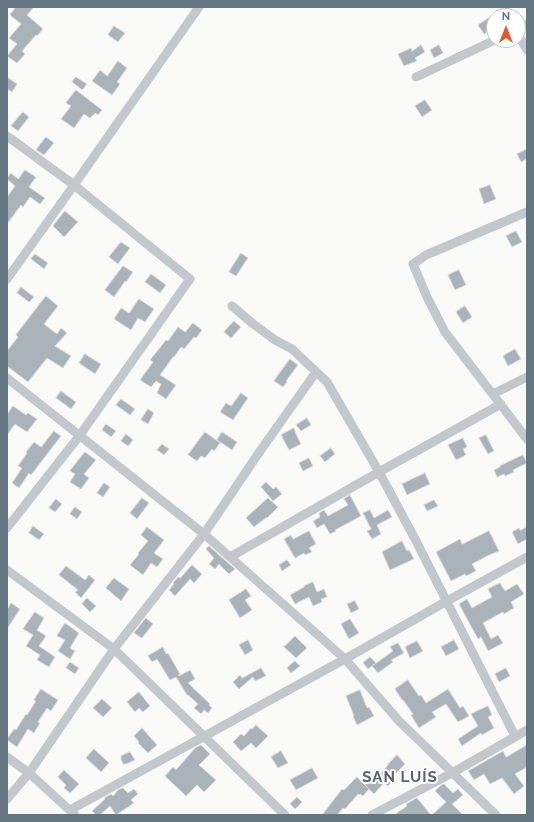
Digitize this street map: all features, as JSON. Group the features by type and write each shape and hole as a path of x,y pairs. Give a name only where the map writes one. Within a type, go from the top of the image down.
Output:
{"street":[{"path":"7,279 199,7"},
{"path":"416,77 486,44"},
{"path":"7,136 74,186 190,279 80,435 7,528"},
{"path":"527,212 426,255 413,264 427,297 445,332 527,439"},
{"path":"232,306 269,336 292,348 327,382 379,472 415,539 515,736"},
{"path":"7,799 29,773 114,649 204,534 316,372"},
{"path":"493,394 527,377"},
{"path":"7,378 204,534 345,659 400,721 496,815"},
{"path":"230,557 501,404"},
{"path":"7,757 29,773 72,812 204,736 527,557"},
{"path":"7,570 114,649 285,815"},
{"path":"372,815 452,773 527,730"}],"building":[{"path":"16,7 34,7 27,15 43,29 22,51 25,54 17,63 7,56 17,44 9,38 21,24 10,15"},
{"path":"486,20 486,33 484,34 478,25"},
{"path":"114,26 125,33 118,42 108,35"},
{"path":"421,45 425,52 415,58 417,61 404,66 398,54 411,48 412,51"},
{"path":"439,45 443,53 434,58 430,50"},
{"path":"118,61 127,68 117,82 120,84 112,95 92,81 100,70 107,76"},
{"path":"7,77 17,84 12,92 7,89"},
{"path":"76,77 87,84 82,90 72,82"},
{"path":"76,90 102,110 98,115 95,113 90,118 84,114 74,128 61,119 71,106 66,103"},
{"path":"425,100 432,110 422,117 415,106"},
{"path":"23,112 29,117 18,131 11,126"},
{"path":"46,137 54,143 44,155 36,150"},
{"path":"527,149 527,159 521,162 517,154"},
{"path":"25,170 36,177 29,187 45,198 40,204 30,197 23,207 21,205 7,224 7,197 15,186 7,178 11,173 18,179"},
{"path":"490,185 496,199 484,204 479,189"},
{"path":"65,211 78,222 64,237 53,226"},
{"path":"516,231 522,242 512,247 506,236"},
{"path":"121,242 130,248 118,264 109,257"},
{"path":"241,253 248,258 236,276 229,272"},
{"path":"35,254 48,263 44,269 31,259"},
{"path":"123,266 133,272 114,297 105,290"},
{"path":"459,270 466,285 455,290 448,275"},
{"path":"151,274 166,285 160,293 145,282"},
{"path":"21,287 34,297 29,302 17,293"},
{"path":"46,296 58,306 44,324 57,334 61,328 67,333 55,346 71,356 63,368 47,358 28,382 7,366 7,351 18,337 16,335"},
{"path":"139,299 154,309 145,322 138,318 131,330 114,319 121,308 129,313"},
{"path":"465,306 472,317 463,323 456,312"},
{"path":"234,321 241,327 231,338 224,332"},
{"path":"193,323 202,330 184,349 181,347 160,375 176,385 166,399 157,393 161,384 156,381 151,387 140,380 153,362 150,360 166,340 168,341 178,327 185,332"},
{"path":"515,349 521,359 508,366 503,356"},
{"path":"85,354 101,364 95,374 79,363"},
{"path":"290,359 298,365 283,387 274,381"},
{"path":"61,391 76,402 71,409 56,398"},
{"path":"241,393 248,398 233,420 220,412 226,403 231,406"},
{"path":"121,399 135,409 130,415 116,405"},
{"path":"13,406 26,415 28,413 37,419 27,432 15,424 7,435 7,415"},
{"path":"148,409 154,413 148,424 141,420"},
{"path":"307,418 311,425 301,431 296,425"},
{"path":"106,424 116,431 111,437 102,430"},
{"path":"294,428 301,444 289,450 281,435"},
{"path":"54,431 61,436 31,475 29,473 19,488 12,483 22,468 18,466 27,453 26,452 34,442 41,447"},
{"path":"205,432 220,443 214,451 212,449 205,458 201,456 197,461 188,455"},
{"path":"222,432 237,442 232,450 217,440"},
{"path":"126,434 133,440 128,446 121,441"},
{"path":"486,435 494,451 488,454 479,438"},
{"path":"463,438 467,447 463,449 466,455 456,460 448,445"},
{"path":"162,444 169,449 164,455 157,450"},
{"path":"331,448 335,454 325,462 320,456"},
{"path":"85,452 96,460 84,474 89,478 81,489 70,482 75,474 70,471"},
{"path":"523,455 527,463 513,470 514,472 505,476 504,474 497,477 494,470"},
{"path":"309,458 313,466 303,471 299,463"},
{"path":"425,473 430,484 407,495 402,484"},
{"path":"266,482 273,489 276,487 282,494 273,501 261,487"},
{"path":"104,483 110,487 103,497 97,493"},
{"path":"350,495 361,516 330,534 324,524 317,528 313,521 320,517 319,513 324,510 328,516 348,505 344,499"},
{"path":"142,498 149,503 137,519 130,513"},
{"path":"268,498 278,507 267,518 254,527 246,518"},
{"path":"56,499 62,504 55,512 49,508"},
{"path":"434,500 438,506 427,511 424,505"},
{"path":"75,507 82,512 77,519 70,514"},
{"path":"370,510 374,518 388,510 392,517 377,525 381,534 372,539 367,531 371,529 363,513"},
{"path":"33,526 44,534 39,540 29,533"},
{"path":"147,527 164,540 154,553 163,559 157,567 151,563 143,575 130,565 148,541 141,535"},
{"path":"527,527 527,539 518,544 512,532 519,528 520,530"},
{"path":"309,531 316,544 309,548 312,552 305,555 304,553 295,558 284,539 291,535 293,539"},
{"path":"489,531 499,551 472,564 476,571 466,576 465,574 451,581 436,552 460,539 462,544"},
{"path":"402,541 407,551 409,550 414,559 390,570 382,552"},
{"path":"209,546 235,569 229,574 219,564 215,569 209,564 214,558 206,549"},
{"path":"287,560 291,565 282,571 279,565"},
{"path":"192,565 202,574 194,583 190,579 175,596 169,590 178,577 180,578"},
{"path":"66,566 85,580 89,575 95,580 81,598 75,592 78,590 59,575"},
{"path":"114,578 129,589 121,601 106,588"},
{"path":"313,582 317,592 324,589 327,597 321,599 322,602 313,606 309,597 295,604 290,595"},
{"path":"500,583 505,591 517,584 524,594 511,602 514,608 483,623 491,639 498,635 503,643 488,651 481,637 478,639 459,604 467,599 472,608 492,597 488,589"},
{"path":"246,589 251,596 245,600 252,610 240,618 229,600"},
{"path":"87,598 96,606 90,612 82,604"},
{"path":"355,601 359,609 351,613 347,604"},
{"path":"11,603 20,609 7,629 7,610"},
{"path":"35,612 44,618 37,630 46,636 39,646 55,657 49,667 37,660 40,655 26,646 33,635 23,629"},
{"path":"146,618 153,624 142,638 134,633"},
{"path":"350,619 359,633 349,639 341,624"},
{"path":"65,623 79,633 70,648 75,651 70,659 58,651 65,640 57,636"},
{"path":"295,636 307,648 296,658 284,647"},
{"path":"248,640 253,650 245,655 239,645"},
{"path":"454,640 459,649 446,656 441,647"},
{"path":"417,641 423,651 410,658 405,647"},
{"path":"398,643 404,653 391,660 393,662 378,673 372,666 393,651 390,647"},
{"path":"163,647 180,674 178,675 179,676 190,670 195,679 188,683 210,704 209,705 212,708 208,713 204,710 201,714 194,708 198,704 187,695 176,677 170,680 157,659 152,662 148,656"},
{"path":"370,657 376,663 368,669 363,663"},
{"path":"295,661 300,666 291,673 287,668"},
{"path":"70,662 79,668 75,674 66,668"},
{"path":"261,668 266,676 255,681 253,677 239,689 233,682 240,675 242,678"},
{"path":"506,668 510,676 499,682 495,674"},
{"path":"408,680 426,703 448,689 460,708 463,706 469,716 458,722 446,704 432,712 436,717 419,728 411,715 413,714 395,689"},
{"path":"41,689 58,700 51,711 47,708 38,722 40,723 34,733 28,729 17,747 7,739 14,729 16,730 26,714 27,715 36,701 34,700"},
{"path":"360,690 367,708 369,707 374,716 357,725 346,696"},
{"path":"139,692 150,706 143,712 139,708 135,712 127,702"},
{"path":"102,699 112,708 103,717 93,708"},
{"path":"488,706 492,715 488,717 494,728 482,735 481,733 462,746 458,739 478,726 471,714"},
{"path":"256,725 268,736 256,748 251,743 241,751 233,742 241,734 244,736"},
{"path":"142,728 157,745 148,753 138,743 139,742 134,736"},
{"path":"201,745 210,754 199,765 216,780 204,792 197,785 186,796 165,776 173,767 176,770 195,748"},
{"path":"527,745 527,767 515,774 524,786 514,794 502,778 490,784 484,774 474,780 468,771 503,751 506,757"},
{"path":"94,749 109,763 101,772 86,758"},
{"path":"281,751 288,763 278,768 271,757"},
{"path":"130,752 135,760 123,764 121,756"},
{"path":"397,755 405,764 392,777 395,779 388,786 384,783 374,794 365,785 372,777 375,780"},
{"path":"312,768 318,778 296,790 290,780"},
{"path":"64,770 79,784 70,793 64,788 66,785 58,777"},
{"path":"357,777 369,789 363,796 358,794 345,809 343,808 337,815 322,815 342,789 344,790"},
{"path":"444,784 453,793 458,789 463,795 452,804 463,815 432,815 446,802 435,791"},
{"path":"123,788 128,793 134,789 138,794 131,800 134,803 116,815 110,806 100,815 96,815 92,811 105,799 104,798 111,794 113,796 118,790"},
{"path":"297,797 302,802 295,809 290,804"},
{"path":"417,798 431,815 394,815 407,806 406,804"}],"district":[{"name":"SAN LUÍS","path":"400,777"}]}
